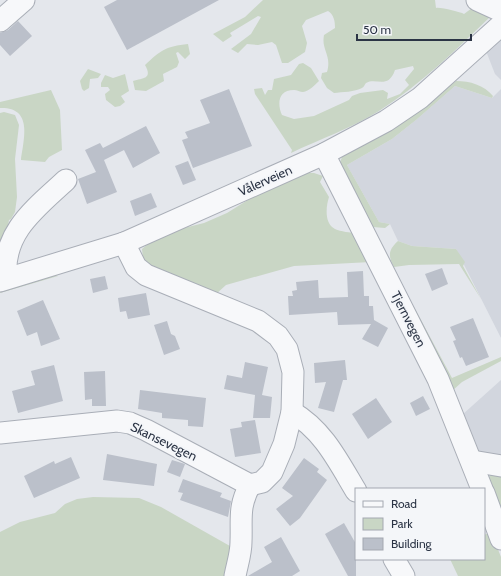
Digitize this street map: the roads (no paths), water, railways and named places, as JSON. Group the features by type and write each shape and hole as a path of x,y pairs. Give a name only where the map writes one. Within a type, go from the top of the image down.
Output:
{"street":[{"path":"0,21 24,0"},
{"path":"477,0 501,11"},
{"name":"Vålerveien","path":"3,280 124,243 324,154 386,121 420,98 501,25"},
{"name":"Tjernvegen","path":"324,154 438,379 482,488"},
{"path":"3,280 3,255 13,236 31,213 66,180"},
{"path":"124,243 136,267 146,275 245,314 269,328 278,336 287,349 293,372 292,412 284,444 276,466 262,482 250,485 242,501 240,512 241,542 235,576"},
{"path":"292,412 304,418 324,439 355,489"},
{"name":"Skansevegen","path":"0,433 106,420 130,423 250,485"},
{"path":"472,461 501,466"},
{"path":"485,496 501,539"},
{"path":"395,560 404,576"}]}
